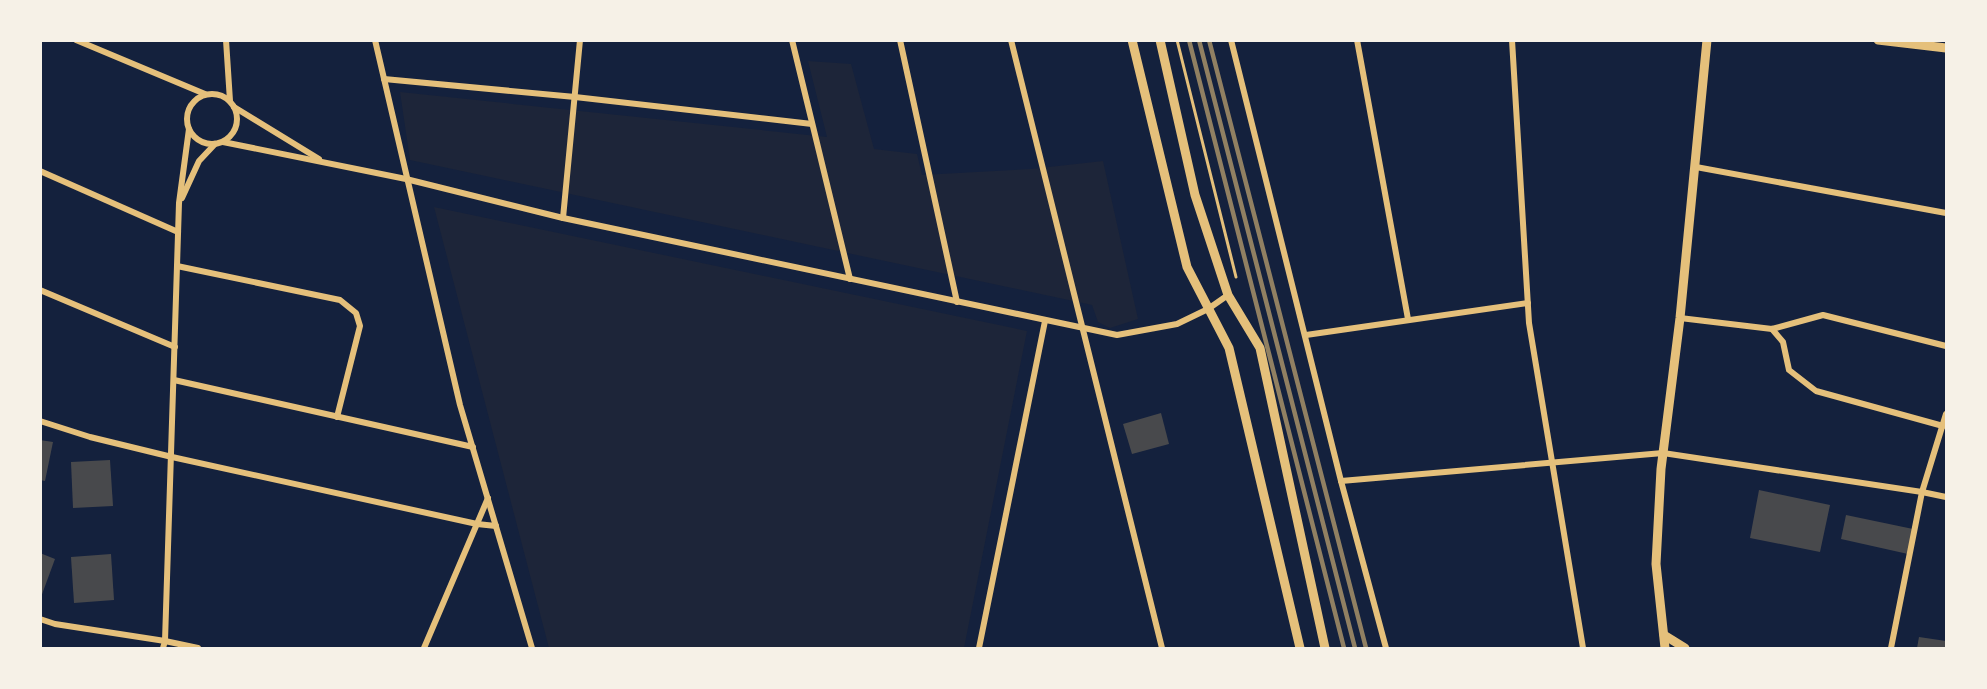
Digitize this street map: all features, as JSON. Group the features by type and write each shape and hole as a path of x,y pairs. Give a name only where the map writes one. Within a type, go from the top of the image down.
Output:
{"main road":[{"path":"1132,40 1187,267 1229,348 1300,648"},
{"path":"1160,40 1195,195 1228,295 1260,348 1325,648"},
{"path":"1665,648 1656,564 1663,453 1680,318 1707,40"},
{"path":"1878,40 1947,48"},
{"path":"1664,635 1685,648"}],"street":[{"path":"76,40 206,94"},
{"path":"189,129 200,141 215,144 229,137 237,124 232,104 226,40"},
{"path":"375,40 460,405 532,648"},
{"path":"563,218 580,40"},
{"path":"792,40 850,279"},
{"path":"900,40 957,302"},
{"path":"1011,40 1162,648"},
{"path":"1231,40 1341,481 1386,648"},
{"path":"1357,40 1408,319"},
{"path":"1512,40 1529,323 1583,648"},
{"path":"384,79 574,97 812,124"},
{"path":"163,648 172,457 179,204 189,129 187,112 191,104 206,94 214,93 324,163"},
{"path":"223,142 406,179 563,218 1117,335 1177,324 1208,309 1228,295"},
{"path":"179,204 199,161 215,144"},
{"path":"1696,167 1947,213"},
{"path":"40,171 178,232"},
{"path":"177,266 339,300 356,313 360,326 337,417"},
{"path":"40,290 175,347"},
{"path":"1306,335 1528,303"},
{"path":"1680,318 1772,329 1823,315 1947,346"},
{"path":"979,648 1045,321"},
{"path":"1772,329 1783,342 1789,370 1816,391 1943,426"},
{"path":"174,381 473,447"},
{"path":"1891,648 1922,492 1947,414"},
{"path":"40,421 90,437 172,457 477,524 496,526"},
{"path":"1341,481 1663,453 1922,492 1947,498"},
{"path":"424,648 488,498"},
{"path":"40,619 55,624 198,648"}],"path":[{"path":"1177,40 1238,286"}],"shaded area":[{"path":"808,61 851,64 874,149 917,154 922,175 1031,169 1103,161 1138,319 1110,328 1098,322 1092,305 410,160 400,92 827,137"},
{"path":"434,207 1027,331 964,648 549,648"}],"building":[{"path":"1161,413 1169,444 1132,454 1123,424"},
{"path":"40,440 53,442 45,481 40,480"},
{"path":"110,460 113,506 73,508 71,462"},
{"path":"1759,490 1830,505 1820,552 1750,538"},
{"path":"1846,515 1913,529 1908,554 1841,539"},
{"path":"40,553 55,559 41,597 40,597"},
{"path":"111,554 114,600 74,603 71,557"},
{"path":"1919,637 1946,641 1946,648 1917,648"}],"railway":[{"path":"1189,40 1344,648"},
{"path":"1199,40 1355,648"},
{"path":"1209,40 1366,648"}]}
